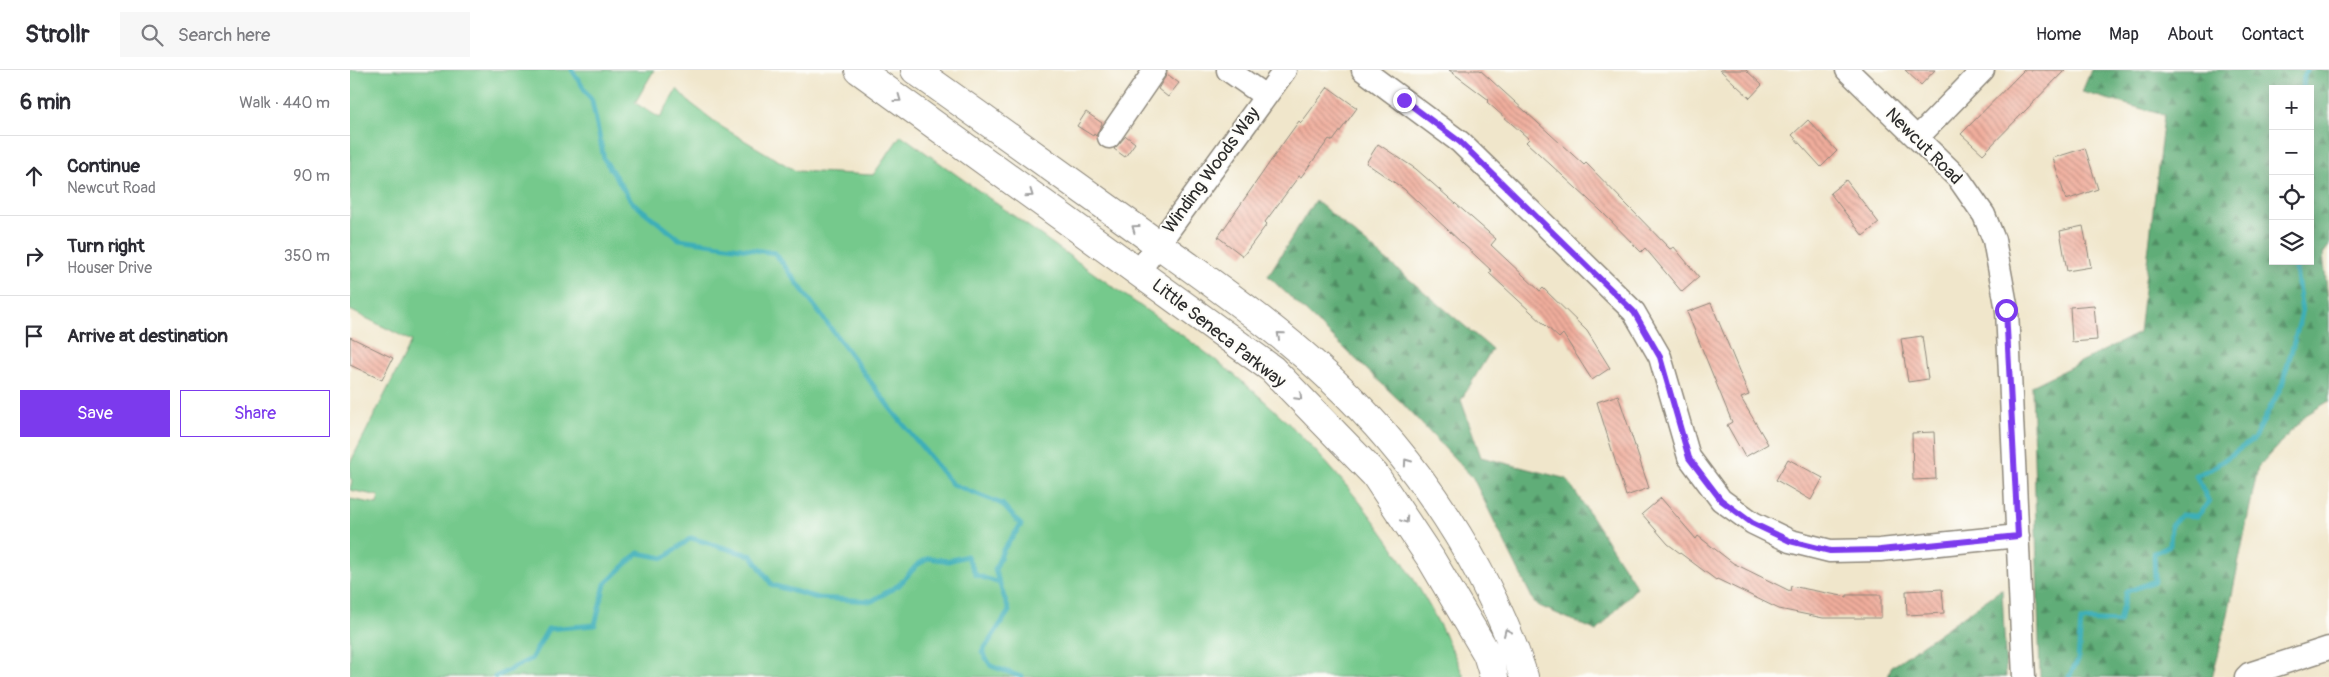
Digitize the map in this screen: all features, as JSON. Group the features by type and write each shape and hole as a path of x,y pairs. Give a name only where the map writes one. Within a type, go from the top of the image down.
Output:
{"main road":[{"name":"Little Seneca Parkway","path":"859,70 1272,369 1375,475 1431,559 1487,654 1494,677"},
{"name":"Little Seneca Parkway","path":"915,70 1255,314 1333,381 1396,447 1449,522 1485,582 1516,651 1524,677"}],"street":[{"path":"1108,137 1155,70"},
{"path":"1228,70 1265,96"},
{"name":"Winding Woods Way","path":"1139,271 1284,70"},
{"path":"1363,70 1460,142 1634,312 1660,357 1689,458 1721,500 1752,523 1790,541 1830,551 1880,550 2018,536"},
{"name":"Newcut Road","path":"1847,70 1959,178 1984,215 1994,240 2006,310 2024,677"},
{"path":"1917,138 1984,70"},
{"path":"2246,677 2249,674 2329,648"}],"green space":[{"path":"350,70 654,70 635,103 660,118 677,89 688,101 722,127 796,171 873,175 901,135 1213,358 1253,390 1290,425 1326,462 1359,501 1390,543 1418,586 1464,677 350,677 350,499 377,504 379,496 350,490 352,480 350,478 350,463 412,341 350,310"},
{"path":"2091,70 2329,70 2329,246 2323,254 2329,308 2329,401 2306,415 2258,467 2225,629 2212,677 2040,677 2032,386 2139,333 2164,115 2082,92"},
{"path":"1315,200 1492,349 1461,400 1481,457 1567,479 1637,587 1597,631 1535,604 1473,478 1400,401 1268,276"},
{"path":"2002,589 2006,677 1888,677 1891,667"}],"building":[{"path":"1449,70 1480,70 1584,165 1586,163 1670,249 1674,247 1699,277 1682,292 1645,248 1641,252 1601,211 1526,142 1529,139 1487,102 1489,100"},
{"path":"1720,70 1746,70 1762,85 1750,98"},
{"path":"1905,70 1935,70 1921,85"},
{"path":"2024,70 2065,70 1983,154 1961,134"},
{"path":"1167,74 1179,83 1168,97 1158,89"},
{"path":"1328,87 1357,108 1333,141 1329,139 1301,177 1299,176 1243,256 1218,237 1299,121 1301,123"},
{"path":"1086,112 1102,123 1096,136 1077,126"},
{"path":"1808,120 1837,151 1821,167 1792,135"},
{"path":"1126,136 1135,143 1125,157 1114,149"},
{"path":"1378,144 1416,169 1496,239 1491,245 1540,291 1543,288 1587,331 1610,368 1592,380 1563,334 1559,338 1489,273 1492,271 1404,189 1366,163"},
{"path":"2085,148 2098,189 2066,200 2053,158"},
{"path":"1846,180 1879,223 1863,236 1830,193"},
{"path":"2083,226 2091,267 2067,271 2060,231"},
{"path":"1711,303 1749,395 1741,398 1768,444 1745,457 1727,425 1732,422 1687,312"},
{"path":"2094,305 2097,340 2072,342 2070,307"},
{"path":"1922,336 1928,379 1908,382 1901,339"},
{"path":"350,337 393,358 382,380 350,365"},
{"path":"1618,395 1649,488 1626,496 1597,402"},
{"path":"1934,432 1936,479 1913,480 1912,433"},
{"path":"1788,459 1823,478 1811,500 1776,480"},
{"path":"1661,498 1696,539 1698,536 1733,563 1790,591 1791,586 1847,597 1847,595 1881,595 1881,618 1823,618 1779,609 1716,580 1668,544 1642,514"},
{"path":"1942,589 1944,613 1907,615 1906,591"}],"waterway":[{"path":"572,70 592,101 604,159 632,202 679,239 775,253 890,408 952,484 1002,504 1021,525 1003,550 995,570 1009,611 982,652 991,666 1022,677"},
{"path":"2303,85 2304,74 2307,70"},
{"path":"2069,677 2078,660 2081,620 2119,622 2126,592 2155,581 2154,553 2170,545 2171,526 2181,515 2197,516 2209,502 2196,475 2211,469 2254,439 2282,385 2302,313 2296,265"},
{"path":"495,677 531,659 548,629 595,625 605,584 638,553 664,558 691,538 752,556 772,585 818,598 872,601 899,585 917,565 929,558 948,561 967,556 976,575 999,583"}],"route":[{"path":"1404,100 1460,142 1634,312 1660,357 1689,458 1721,500 1752,523 1790,541 1830,551 1880,550 2018,536 2006,310"}]}
